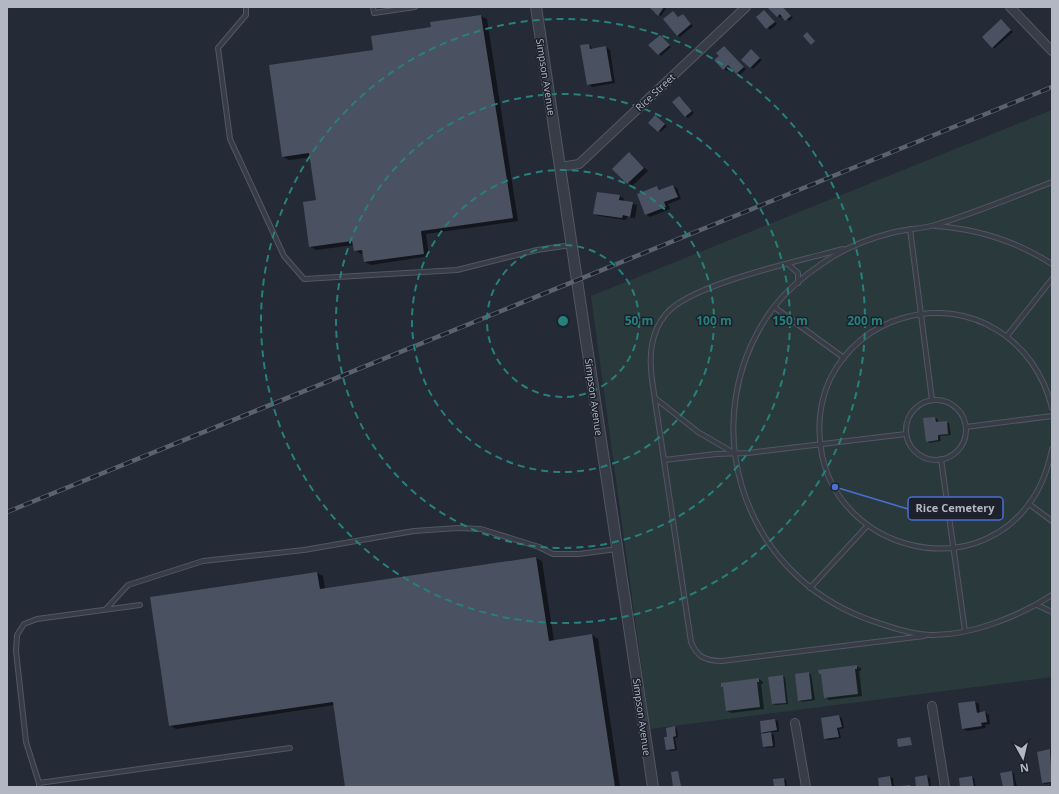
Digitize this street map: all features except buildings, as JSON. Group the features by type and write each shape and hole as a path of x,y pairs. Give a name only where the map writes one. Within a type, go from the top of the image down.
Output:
{"street":[{"name":"Simpson Avenue","path":"536,7 653,787"},
{"name":"Rice Street","path":"560,167 579,164 746,7"},
{"path":"1010,7 1052,51"},
{"path":"932,706 945,787"},
{"path":"795,723 806,787"}],"lane":[{"path":"246,7 246,15 218,48 230,139 284,256 304,279 457,270 537,250 572,245"},
{"path":"373,7 374,13 415,7"},
{"path":"933,226 1052,182"},
{"path":"1052,264 1020,246 1001,238 955,227 933,226 890,233 850,247 702,290 680,301 666,313 656,328 649,358 691,642 694,650 702,658 710,661 722,661 965,630 992,624 1037,605 1052,596"},
{"path":"910,229 932,400"},
{"path":"850,247 822,263 798,283 774,307 750,348 738,384 733,425 734,453 746,501 756,522 782,560 797,577 810,588 853,614 899,629 932,635"},
{"path":"788,264 795,268 798,273 798,283"},
{"path":"1007,336 1052,279"},
{"path":"774,307 844,358"},
{"path":"1052,408 1044,382 1035,367 1025,353 1007,336 994,327 966,315 934,312 921,313 882,325 857,343 844,358 825,391 819,424 820,444 829,480 838,496 850,510 867,526 880,534 910,545 928,548 953,548 974,543 990,536 1008,525 1029,504 1044,476 1052,450"},
{"path":"655,397 698,432 734,453"},
{"path":"932,400 942,400 951,404 958,410 966,427 966,434 960,448 955,453 941,459 932,460 922,457 914,451 906,434 906,424 910,416 919,405 932,400"},
{"path":"966,427 1052,416"},
{"path":"664,460 906,434"},
{"path":"941,459 965,630"},
{"path":"1029,504 1052,521"},
{"path":"810,588 867,526"},
{"path":"106,609 128,585 203,561 304,550 414,531 458,528 481,530 539,547 553,554 579,554 617,549"},
{"path":"140,604 37,619 24,624 17,635 16,651 26,742 39,785 290,748"},
{"path":"1037,605 1052,612"}],"shaded area":[{"path":"1052,110 1052,677 650,729 591,296"}],"railway":[{"path":"7,512 1052,87"}],"place":[{"name":"Rice Cemetery","path":"835,487"}]}
